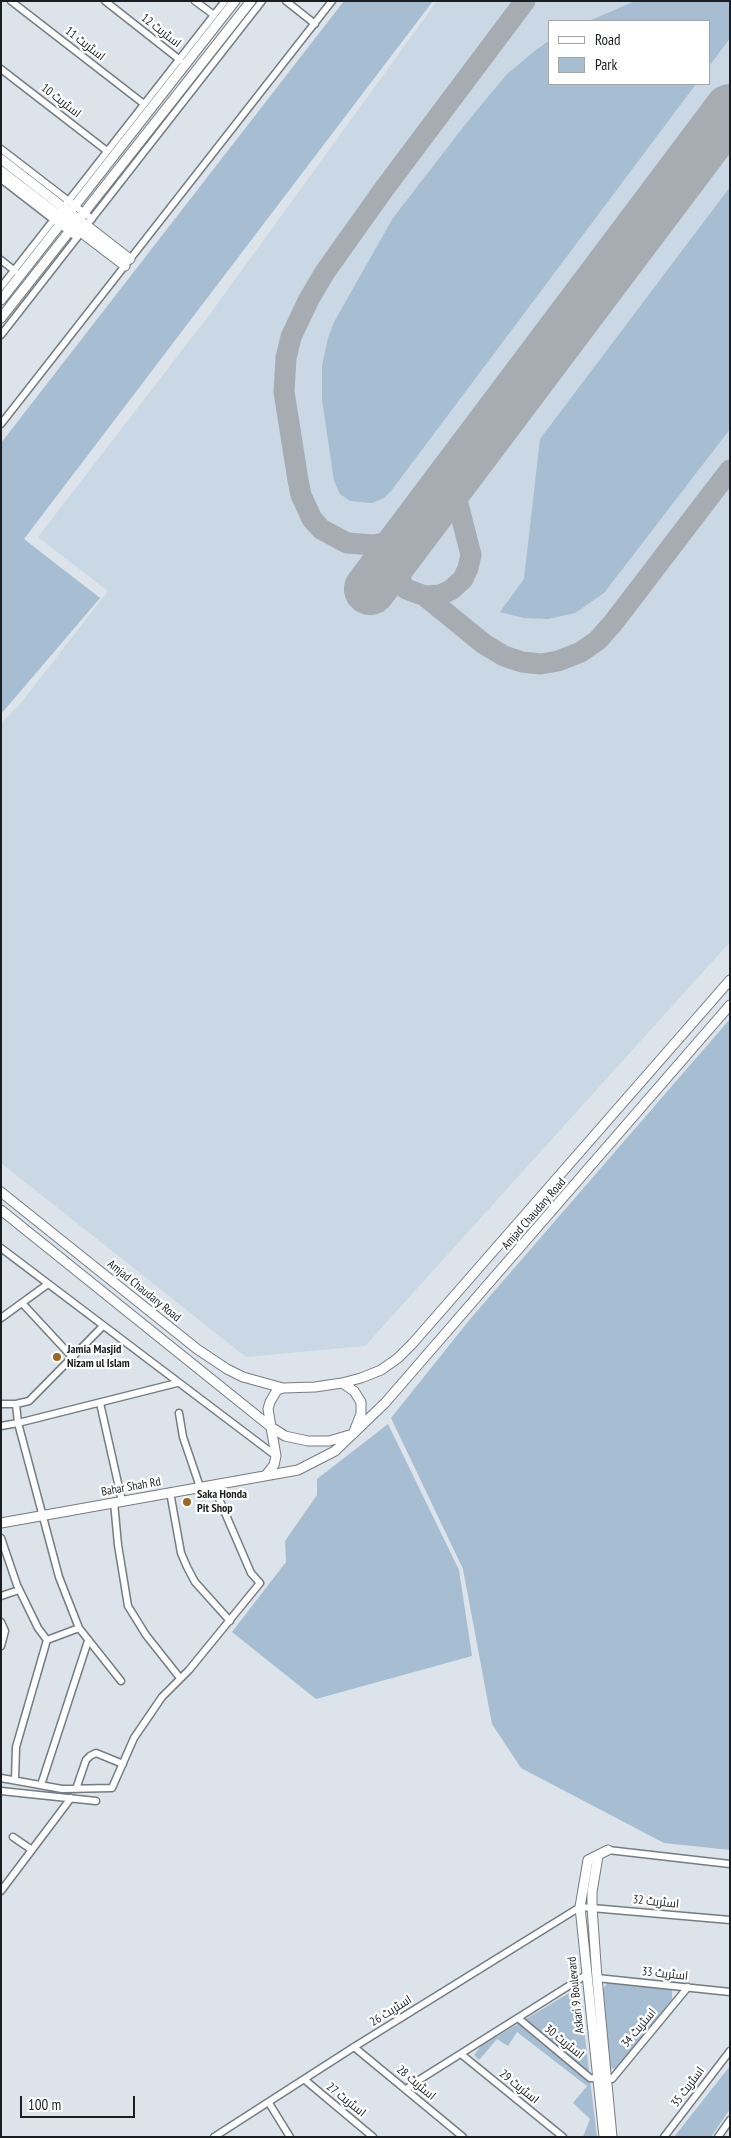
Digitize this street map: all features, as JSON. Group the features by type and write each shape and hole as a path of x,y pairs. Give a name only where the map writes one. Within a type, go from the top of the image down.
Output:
{"main road":[{"path":"1,300 64,213 235,1"},
{"path":"1,318 251,1"},
{"path":"1,158 64,213"},
{"path":"1,171 64,213 127,262"},
{"name":"Amjad Chaudary Road","path":"342,1382 361,1378 381,1370 398,1358 413,1343 730,980"},
{"name":"Amjad Chaudary Road","path":"266,1475 298,1470 335,1451 385,1403 492,1282 730,1005"},
{"name":"Amjad Chaudary Road","path":"1,1192 197,1349 243,1377 283,1388"},
{"path":"1,1210 270,1426 285,1436 308,1441 329,1441 353,1434 362,1414 361,1402 354,1391 342,1382 315,1387 283,1388 277,1390 270,1402 268,1417 270,1426 276,1456 274,1465 266,1475"},
{"name":"Bahar Shah Rd","path":"1,1523 266,1475"},
{"name":"Askari 9 Boulevard","path":"604,2137 602,2078 586,1975 580,1907 588,1860 608,1850"},
{"path":"598,1856 592,1892 592,1907 602,2078 612,2137"}],"street":[{"name":"اسٹریٹ 11","path":"12,1 144,104"},
{"name":"اسٹریٹ 12","path":"105,1 180,60"},
{"path":"195,1 214,16"},
{"path":"1,288 64,213 107,151 180,60 224,1"},
{"path":"1,335 262,1"},
{"path":"286,1 315,24"},
{"path":"1,424 332,1"},
{"name":"اسٹریٹ 10","path":"1,69 107,151"},
{"path":"1,149 64,213 84,229"},
{"path":"1,180 64,213"},
{"path":"1,260 15,271"},
{"path":"1,1248 276,1456"},
{"path":"1,1318 48,1284"},
{"path":"22,1303 73,1358"},
{"path":"1,1404 29,1402 103,1326"},
{"path":"1,1426 178,1383"},
{"path":"100,1403 118,1501 118,1546 128,1606 146,1634 180,1678"},
{"path":"16,1404 18,1423 41,1516 59,1577 79,1628 121,1681"},
{"path":"179,1413 183,1437 200,1487"},
{"path":"1,1778 76,1789 112,1788 134,1738 162,1697 230,1621 260,1582 251,1573 213,1485"},
{"path":"170,1492 181,1553 195,1582 230,1621"},
{"path":"1,1538 19,1590 38,1628 47,1640"},
{"path":"1,1596 19,1590"},
{"path":"1,1622 5,1631 1,1646"},
{"path":"47,1640 79,1628"},
{"path":"15,1780 16,1747 47,1640"},
{"path":"41,1785 88,1641"},
{"path":"76,1789 86,1760 90,1756 96,1753 123,1764"},
{"path":"1,1790 96,1802"},
{"path":"1,1891 72,1798"},
{"path":"13,1837 32,1850"},
{"path":"608,1850 730,1864"},
{"name":"اسٹریٹ 32","path":"580,1907 730,1920"},
{"name":"اسٹریٹ 26","path":"214,2137 354,2047 580,1907"},
{"path":"406,2090 410,2085 586,1975"},
{"name":"اسٹریٹ 33","path":"597,1978 730,1992"},
{"name":"اسٹریٹ 34","path":"602,2078 612,2079 688,1987"},
{"name":"اسٹریٹ 30","path":"518,2018 590,2078 602,2078"},
{"name":"اسٹریٹ 28","path":"354,2047 462,2137"},
{"name":"اسٹریٹ 35","path":"664,2137 730,2051"},
{"name":"اسٹریٹ 29","path":"461,2054 563,2137"},
{"name":"اسٹریٹ 27","path":"305,2080 373,2137"},
{"path":"269,2103 290,2137"},
{"path":"718,2137 730,2120"}],"shaded area":[{"path":"437,1 730,1 730,942 365,1346 246,1357 1,1163 1,723 20,704 108,591 38,537 210,314"}],"green space":[{"path":"344,1 433,1 24,539 100,598 1,714 1,443"},
{"path":"635,1 730,1 730,38 711,64 711,20 591,20"},
{"path":"548,41 548,85 695,85 391,491 384,498 372,503 350,501 340,494 334,481 322,399 322,366 328,338 334,322 393,218 507,74"},
{"path":"730,187 730,429 604,593 575,613 548,619 524,618 500,612 524,579 540,439"},
{"path":"730,1019 730,1850 664,1843 521,1768 492,1724 463,1569 391,1418 471,1318"},
{"path":"388,1424 459,1570 472,1656 316,1699 232,1632 286,1562 285,1541 317,1495 317,1479"},
{"path":"608,1982 672,1990 672,1999 617,2071 609,2066 603,1989"},
{"path":"579,1987 597,2137 583,2137 590,2119 573,2103 587,2086 517,2032 508,2046 497,2039 479,2060 474,2055 481,2046"},
{"path":"730,2066 730,2109 711,2137 674,2137"}],"taxiway":[{"path":"408,538 374,545 347,543 321,529 312,519 301,495 298,480 284,392 286,358 291,337 309,299 325,272 384,189 525,1"},
{"path":"425,596 484,644 504,656 522,662 541,664 558,661 581,652 598,640 613,623 730,470"},
{"path":"408,538 400,568 401,582 406,589 425,596 440,595 451,590 463,579 471,555 455,492 454,482 458,472"}],"runway":[{"path":"370,589 730,110"}],"place":[{"name":"Jamia Masjid Nizam ul Islam","path":"57,1357"},
{"name":"Saka Honda Pit Shop","path":"187,1502"}]}
